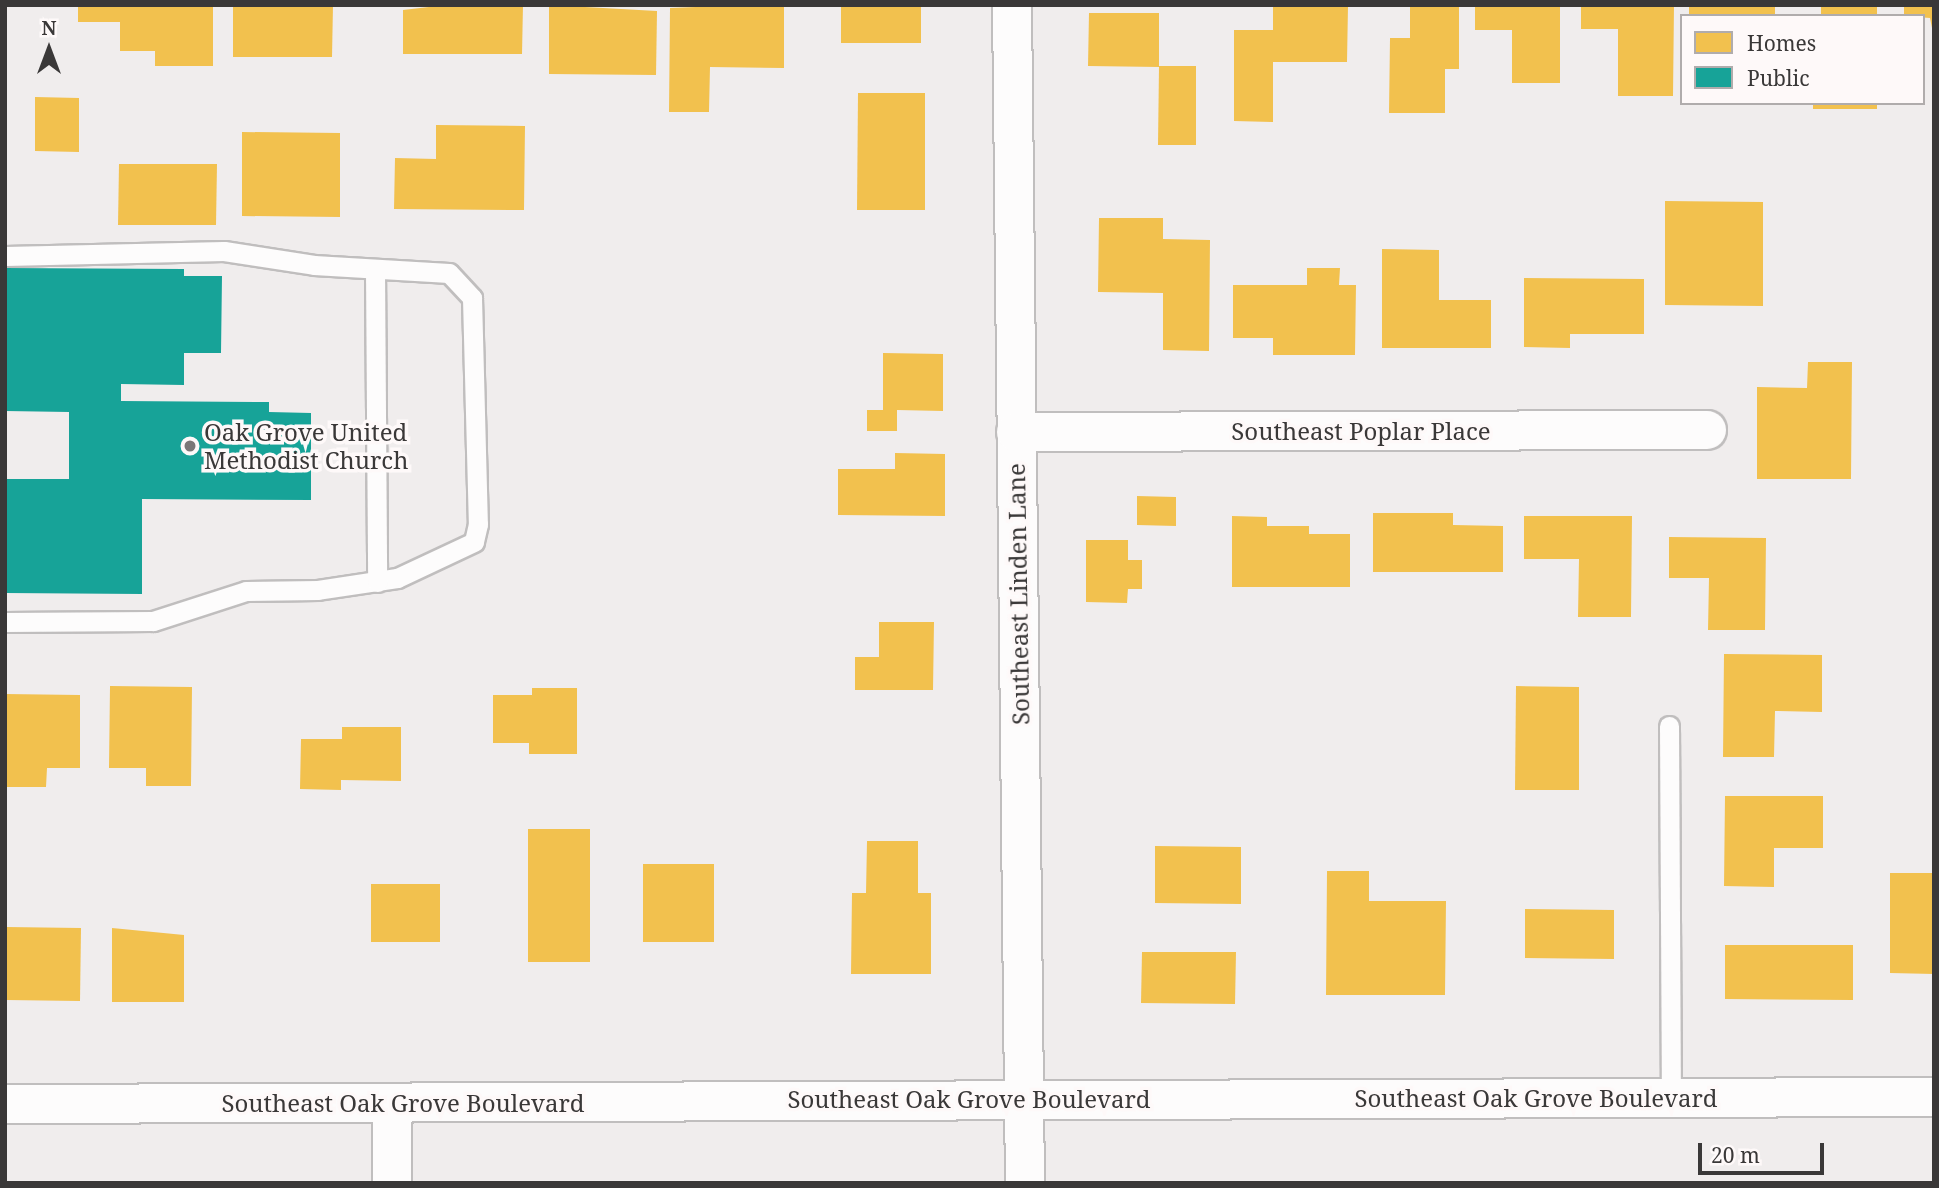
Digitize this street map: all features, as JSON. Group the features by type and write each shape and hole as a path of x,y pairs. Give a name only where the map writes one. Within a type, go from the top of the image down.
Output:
{"street":[{"name":"Southeast Linden Lane","path":"1012,5 1025,1183"},
{"name":"Southeast Poplar Place","path":"1016,432 1707,430"},
{"name":"Southeast Oak Grove Boulevard","path":"5,1104 1025,1098 1934,1097"},
{"path":"392,1103 392,1183"}],"lane":[{"path":"5,256 224,251 374,269 449,273 472,298 478,524 474,542 377,582 246,592 153,621 5,622"},
{"path":"374,269 377,582"},
{"path":"1669,726 1671,1098"}],"building: Homes":[{"path":"78,5 213,5 213,66 155,66 155,51 120,51 120,22 78,22"},
{"path":"233,5 333,5 332,57 233,57"},
{"path":"446,5 523,5 522,54 403,54 403,10"},
{"path":"549,5 657,11 656,75 549,74"},
{"path":"784,5 784,68 710,67 709,112 669,112 670,8"},
{"path":"841,5 921,5 921,43 841,43"},
{"path":"1410,5 1459,5 1459,69 1445,69 1445,113 1389,113 1390,38 1410,38"},
{"path":"1475,5 1560,5 1560,83 1512,83 1512,30 1475,30"},
{"path":"1581,5 1674,5 1673,96 1618,96 1618,29 1581,29"},
{"path":"1689,5 1775,5 1775,14 1689,14"},
{"path":"1821,5 1877,5 1877,14 1821,14"},
{"path":"1904,5 1934,5 1934,38 1930,18 1925,18 1925,14 1904,14"},
{"path":"1273,6 1348,6 1347,62 1273,62 1273,122 1234,121 1234,30 1273,30"},
{"path":"1089,13 1159,13 1159,67 1088,66"},
{"path":"1159,66 1196,66 1196,145 1158,145"},
{"path":"858,93 925,93 925,210 857,210"},
{"path":"35,97 79,98 79,152 35,151"},
{"path":"1813,105 1877,105 1877,109 1813,109"},
{"path":"436,125 525,126 524,210 394,209 395,158 436,159"},
{"path":"242,132 340,133 340,217 242,216"},
{"path":"119,164 217,164 216,225 118,225"},
{"path":"1665,201 1763,202 1763,306 1665,305"},
{"path":"1099,218 1163,218 1163,239 1210,240 1209,351 1163,350 1163,293 1098,292"},
{"path":"1382,249 1439,250 1439,300 1491,300 1491,348 1382,348"},
{"path":"1307,268 1340,268 1339,285 1356,285 1355,355 1273,355 1273,338 1233,338 1233,285 1307,285"},
{"path":"1524,278 1644,279 1644,334 1570,334 1570,348 1524,347"},
{"path":"883,353 943,354 943,411 897,410 897,431 867,431 867,410 883,410"},
{"path":"1808,362 1852,362 1851,479 1757,479 1757,387 1807,388"},
{"path":"895,453 945,454 945,516 838,515 838,469 895,469"},
{"path":"1137,496 1176,497 1176,526 1137,525"},
{"path":"1373,513 1453,513 1453,525 1503,526 1503,572 1373,572"},
{"path":"1232,516 1267,517 1267,526 1309,526 1309,534 1350,534 1350,587 1232,587"},
{"path":"1524,516 1632,516 1631,617 1578,617 1579,559 1524,559"},
{"path":"1669,537 1766,538 1765,630 1708,630 1709,578 1669,578"},
{"path":"1086,540 1128,540 1128,560 1142,560 1142,589 1128,589 1127,603 1086,602"},
{"path":"879,622 934,622 933,690 855,690 855,657 879,657"},
{"path":"1724,654 1822,655 1822,712 1775,711 1774,757 1723,757"},
{"path":"110,686 192,687 191,786 146,786 146,768 109,768"},
{"path":"1516,686 1579,687 1579,790 1515,790"},
{"path":"532,688 577,688 577,754 529,754 529,743 493,743 493,695 532,695"},
{"path":"5,694 80,695 80,768 47,768 46,787 5,787"},
{"path":"342,727 401,727 401,781 341,780 341,790 300,789 301,739 342,739"},
{"path":"1725,796 1823,796 1823,848 1774,848 1774,887 1724,886"},
{"path":"528,829 590,829 590,962 528,962"},
{"path":"867,841 918,841 918,893 931,893 931,974 851,974 852,893 866,893"},
{"path":"1155,846 1241,847 1241,904 1155,903"},
{"path":"643,864 714,864 714,942 643,942"},
{"path":"1327,871 1369,871 1369,901 1446,901 1445,995 1326,995"},
{"path":"1890,873 1934,873 1934,974 1890,973"},
{"path":"371,884 440,884 440,942 371,942"},
{"path":"1525,909 1614,910 1614,959 1525,958"},
{"path":"6,927 81,928 80,1001 6,1000"},
{"path":"112,928 184,935 184,1002 112,1002"},
{"path":"1725,945 1853,945 1853,1000 1725,999"},
{"path":"1142,952 1236,952 1235,1004 1141,1003"}],"building: Public":[{"name":"Oak Grove United Methodist Church","path":"5,268 184,269 184,276 222,276 221,353 184,353 184,385 121,384 121,401 269,402 269,412 311,413 311,500 142,499 142,594 5,593 5,479 69,479 69,412 5,411"}],"place":[{"name":"Oak Grove United Methodist Church","path":"190,446"}]}
